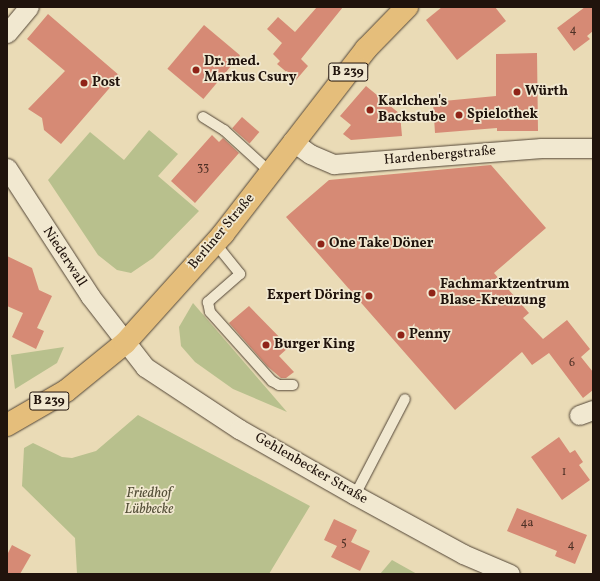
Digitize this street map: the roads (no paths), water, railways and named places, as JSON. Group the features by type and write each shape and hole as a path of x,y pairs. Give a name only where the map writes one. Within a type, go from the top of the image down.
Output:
{"main road":[{"name":"Berliner Straße","path":"7,425 66,391 125,343 215,243 292,141 366,49 407,7"}],"street":[{"path":"7,33 29,7"},
{"name":"Hardenbergstraße","path":"292,141 310,154 334,164 541,148 593,148"},
{"name":"Niederwall","path":"7,168 85,290 125,343"},
{"name":"Gehlenbecker Straße","path":"125,343 145,367 240,429 355,495 463,554 510,574"}],"lane":[{"path":"203,117 224,130 270,172"},
{"path":"215,243 240,274 208,302 210,312 272,381 279,385 293,385"},
{"path":"355,495 405,399"}],"place":[{"name":"Dr. med. Markus Csury","path":"196,70"},
{"name":"Post","path":"84,83"},
{"name":"Würth","path":"517,92"},
{"name":"Karlchen's Backstube","path":"370,110"},
{"name":"Spielothek","path":"459,115"},
{"name":"One Take Döner","path":"321,244"},
{"name":"Fachmarktzentrum Blase-Kreuzung","path":"432,293"},
{"name":"Expert Döring","path":"369,296"},
{"name":"Penny","path":"401,335"},
{"name":"Burger King","path":"266,345"}],"park label":[{"name":"Friedhof Lübbecke","path":"149,502"}]}
